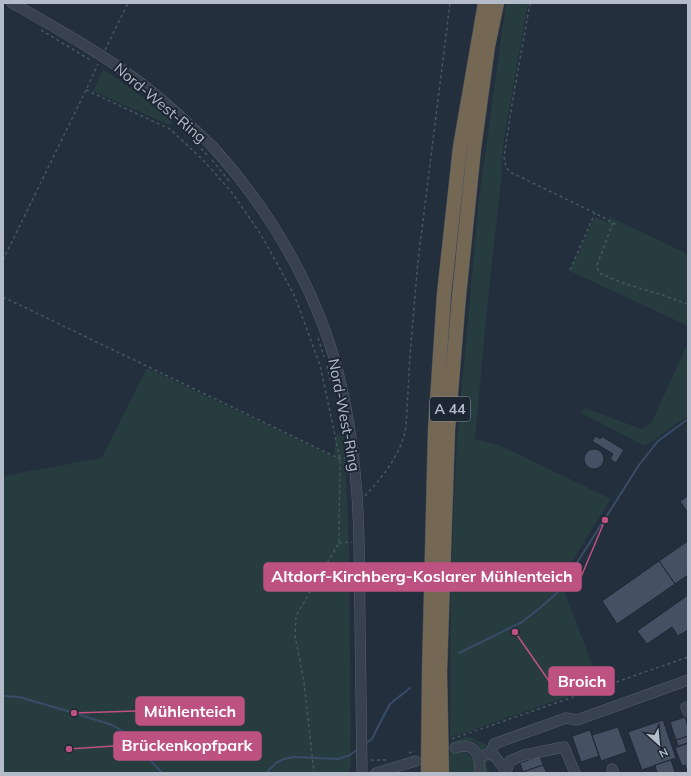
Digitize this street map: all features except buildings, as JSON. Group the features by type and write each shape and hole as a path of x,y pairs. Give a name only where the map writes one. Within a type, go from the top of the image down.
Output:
{"highway":[{"name":"A 44","path":"428,773 435,431 444,294 460,147 485,3"},
{"name":"A 44","path":"442,773 440,672 448,430 459,296 474,149 488,46 497,3"}],"street":[{"name":"Nord-West-Ring","path":"12,3 73,37 100,60 142,84 178,114 212,146 259,203 292,258 305,284 325,331 337,371 350,428 354,458 359,541 362,773"},
{"path":"478,757 491,752 494,744 566,718 577,720 688,680"},
{"path":"453,743 472,748 478,757 480,773"},
{"path":"506,772 510,761 524,755 564,746 575,773"},
{"path":"491,752 506,772"},
{"path":"376,773 413,755"}],"path":[{"path":"3,260 128,3"},
{"path":"358,505 391,463 404,438 418,261 450,3"},
{"path":"530,3 504,157 506,167 510,172 595,213 616,225"},
{"path":"36,27 100,60"},
{"path":"86,90 170,128 203,160 228,189 255,226 295,297 320,365 340,459 339,543 296,616 295,636 304,682 314,773"},
{"path":"197,145 233,185"},
{"path":"570,270 595,213"},
{"path":"613,223 597,265 599,273 623,283 688,304"},
{"path":"3,297 340,459 354,458"},
{"path":"316,333 326,363 332,388"},
{"path":"339,543 359,541"},
{"path":"453,743 688,657"},
{"path":"362,755 386,760 391,759"}],"green space":[{"path":"506,3 528,3 504,138 501,168 502,172 488,298 475,439 499,445 611,499 560,580 600,685 450,738 451,571 457,440 479,198"},
{"path":"103,69 144,98 173,122 169,125 93,91"},
{"path":"595,217 608,223 610,217 688,254 688,326 570,271"},
{"path":"688,342 688,416 645,446 581,413 584,408 642,429 652,422"},
{"path":"147,368 334,457 336,435 344,432 349,544 351,763 349,771 346,773 3,773 3,476 102,458"},
{"path":"465,737 471,737 486,745 491,751 495,759 486,763 490,773 484,773 482,752 477,743 472,741 462,741 450,745 450,743"},
{"path":"462,751 469,755 473,760 476,773 450,773 450,754"}],"waterway":[{"path":"459,653 522,622 559,591 639,465 658,441 688,419"},
{"path":"365,744 372,739 390,704 410,688"},
{"path":"3,696 19,697 112,725 124,732 162,773"},
{"path":"266,773 276,763 284,759 294,757 338,759 350,755 358,749"}],"place":[{"name":"Altdorf-Kirchberg-Koslarer Mühlenteich","path":"605,520"},
{"name":"Broich","path":"515,632"},
{"name":"Mühlenteich","path":"74,713"},
{"name":"Brückenkopfpark","path":"69,749"}]}
